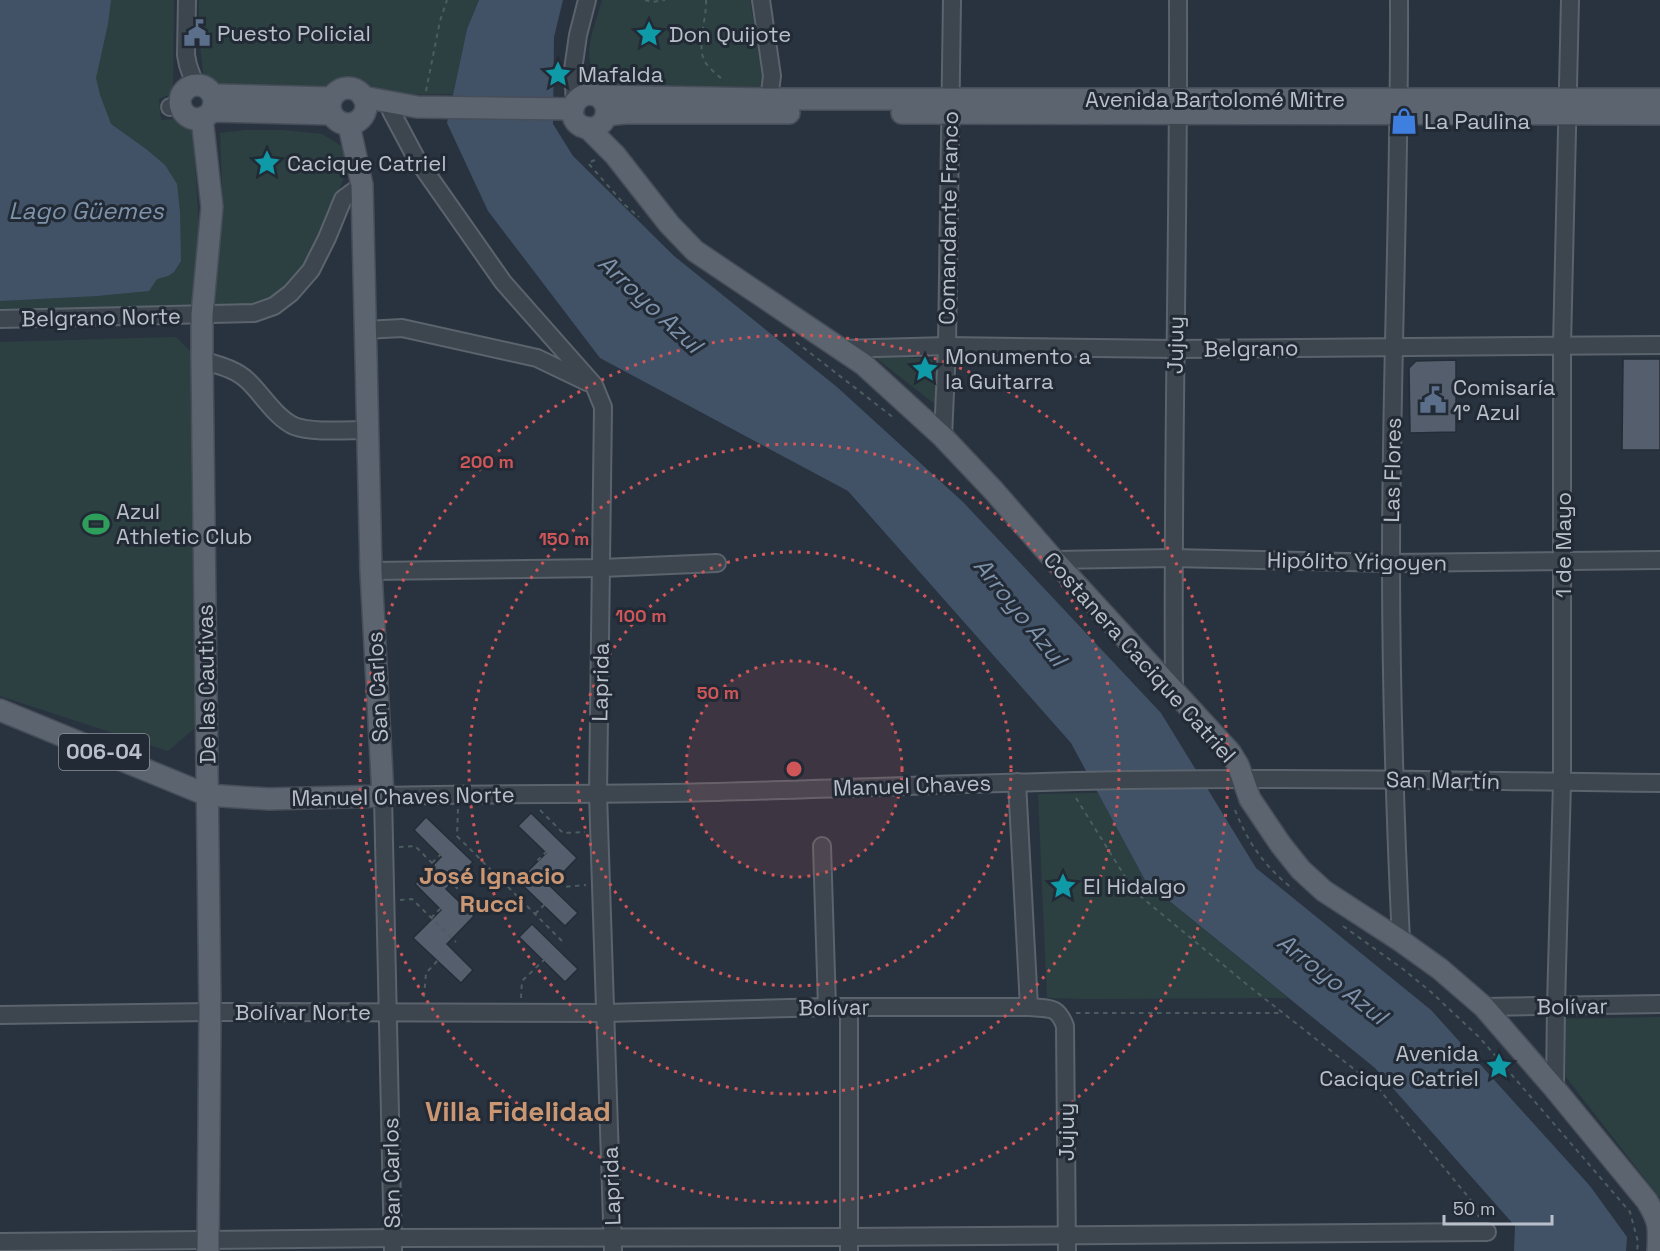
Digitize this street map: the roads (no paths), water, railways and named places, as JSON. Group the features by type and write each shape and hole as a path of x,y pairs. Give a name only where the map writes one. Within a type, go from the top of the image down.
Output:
{"main road":[{"path":"210,108 205,86 195,84 185,89 175,106 191,118 210,108 392,111 417,107"},
{"path":"348,110 417,107 568,107 588,94 625,113 770,106"},
{"path":"600,102 744,99 770,106"},
{"name":"Avenida Bartolomé Mitre","path":"770,106 1569,106 1660,99"},
{"path":"568,107 576,122 581,126 595,127 600,124 600,102"},
{"name":"Avenida Bartolomé Mitre","path":"1569,106 1660,114"},
{"name":"De las Cautivas","path":"208,1245 210,1012 202,315 212,207 210,108"},
{"name":"San Carlos","path":"348,110 362,185 371,571 383,796"},
{"name":"Costanera Cacique Catriel","path":"588,128 610,150 669,224 695,251 842,349 943,436 1230,752 1238,765 1234,779 1301,870 1324,891 1401,940 1440,969 1484,1007 1556,1089 1655,1213 1660,1224 1658,1251"},
{"name":"006-04","path":"0,710 207,795"},
{"name":"Manuel Chaves Norte","path":"207,795 269,799 383,796"}],"street":[{"path":"187,0 186,55 195,84"},
{"path":"568,107 578,35 587,0"},
{"path":"761,0 772,76 770,106"},
{"name":"Comandante Franco","path":"943,436 947,346 952,0"},
{"name":"Jujuy","path":"1174,690 1178,0"},
{"name":"Las Flores","path":"1400,0 1391,563 1394,779 1401,940"},
{"name":"1 de Mayo","path":"1556,1089 1562,782 1562,346 1570,0"},
{"path":"578,35 583,80 600,102"},
{"name":"Laprida","path":"392,111 416,158 503,282 594,385 603,407 598,794 613,1244"},
{"name":"Belgrano Norte","path":"0,320 254,313 274,306 291,293 311,270 343,199 362,185"},
{"path":"365,330 402,328 537,358 594,385"},
{"name":"Belgrano","path":"842,349 947,346 1175,349 1660,345"},
{"path":"202,360 234,371 247,379 280,417 292,425 306,429 368,430"},
{"name":"Hipólito Yrigoyen","path":"1054,560 1173,558 1391,563 1660,560"},
{"path":"371,571 602,568 717,563"},
{"name":"San Martín","path":"1234,779 1660,783"},
{"name":"Manuel Chaves","path":"598,794 1065,780 1234,779"},
{"path":"1017,782 1029,1007"},
{"name":"Manuel Chaves Norte","path":"383,796 598,794"},
{"name":"San Carlos","path":"383,796 393,1244"},
{"path":"822,846 827,1007"},
{"name":"Bolívar","path":"1484,1007 1660,1004"},
{"name":"Bolívar","path":"605,1013 827,1007 1029,1007 1053,1009 1061,1014"},
{"path":"849,1007 849,1244"},
{"name":"Bolívar Norte","path":"0,1015 210,1012 605,1013"},
{"name":"Jujuy","path":"1061,1014 1065,1026 1067,1243"},
{"path":"0,1242 208,1245 1067,1243 1487,1232"}],"water":[{"name":"Lago Güemes","path":"0,0 111,0 96,78 100,95 111,124 165,165 177,184 181,261 174,272 157,279 149,291 0,301"},
{"name":"Arroyo Azul","path":"479,0 563,0 554,37 553,124 573,156 674,256 837,387 963,502 1161,713 1256,868 1431,1010 1590,1186 1627,1237 1626,1251 1514,1251 1515,1226 1375,1068 1146,882 1071,743 848,491 600,358 488,211 447,123 467,29"}],"place":[{"name":"Puesto Policial","path":"197,33"},
{"name":"Don Quijote","path":"649,34"},
{"name":"Mafalda","path":"558,74"},
{"name":"La Paulina","path":"1404,121"},
{"name":"Cacique Catriel","path":"267,163"},
{"name":"Monumento a la Guitarra","path":"925,369"},
{"name":"Comisaría 1° Azul","path":"1433,400"},
{"name":"Azul Athletic Club","path":"96,524"},
{"name":"El Hidalgo","path":"1063,886"},
{"name":"Avenida Cacique Catriel","path":"1499,1066"}],"district":[{"name":"José Ignacio Rucci","path":"492,890"},
{"name":"Villa Fidelidad","path":"518,1111"}]}
